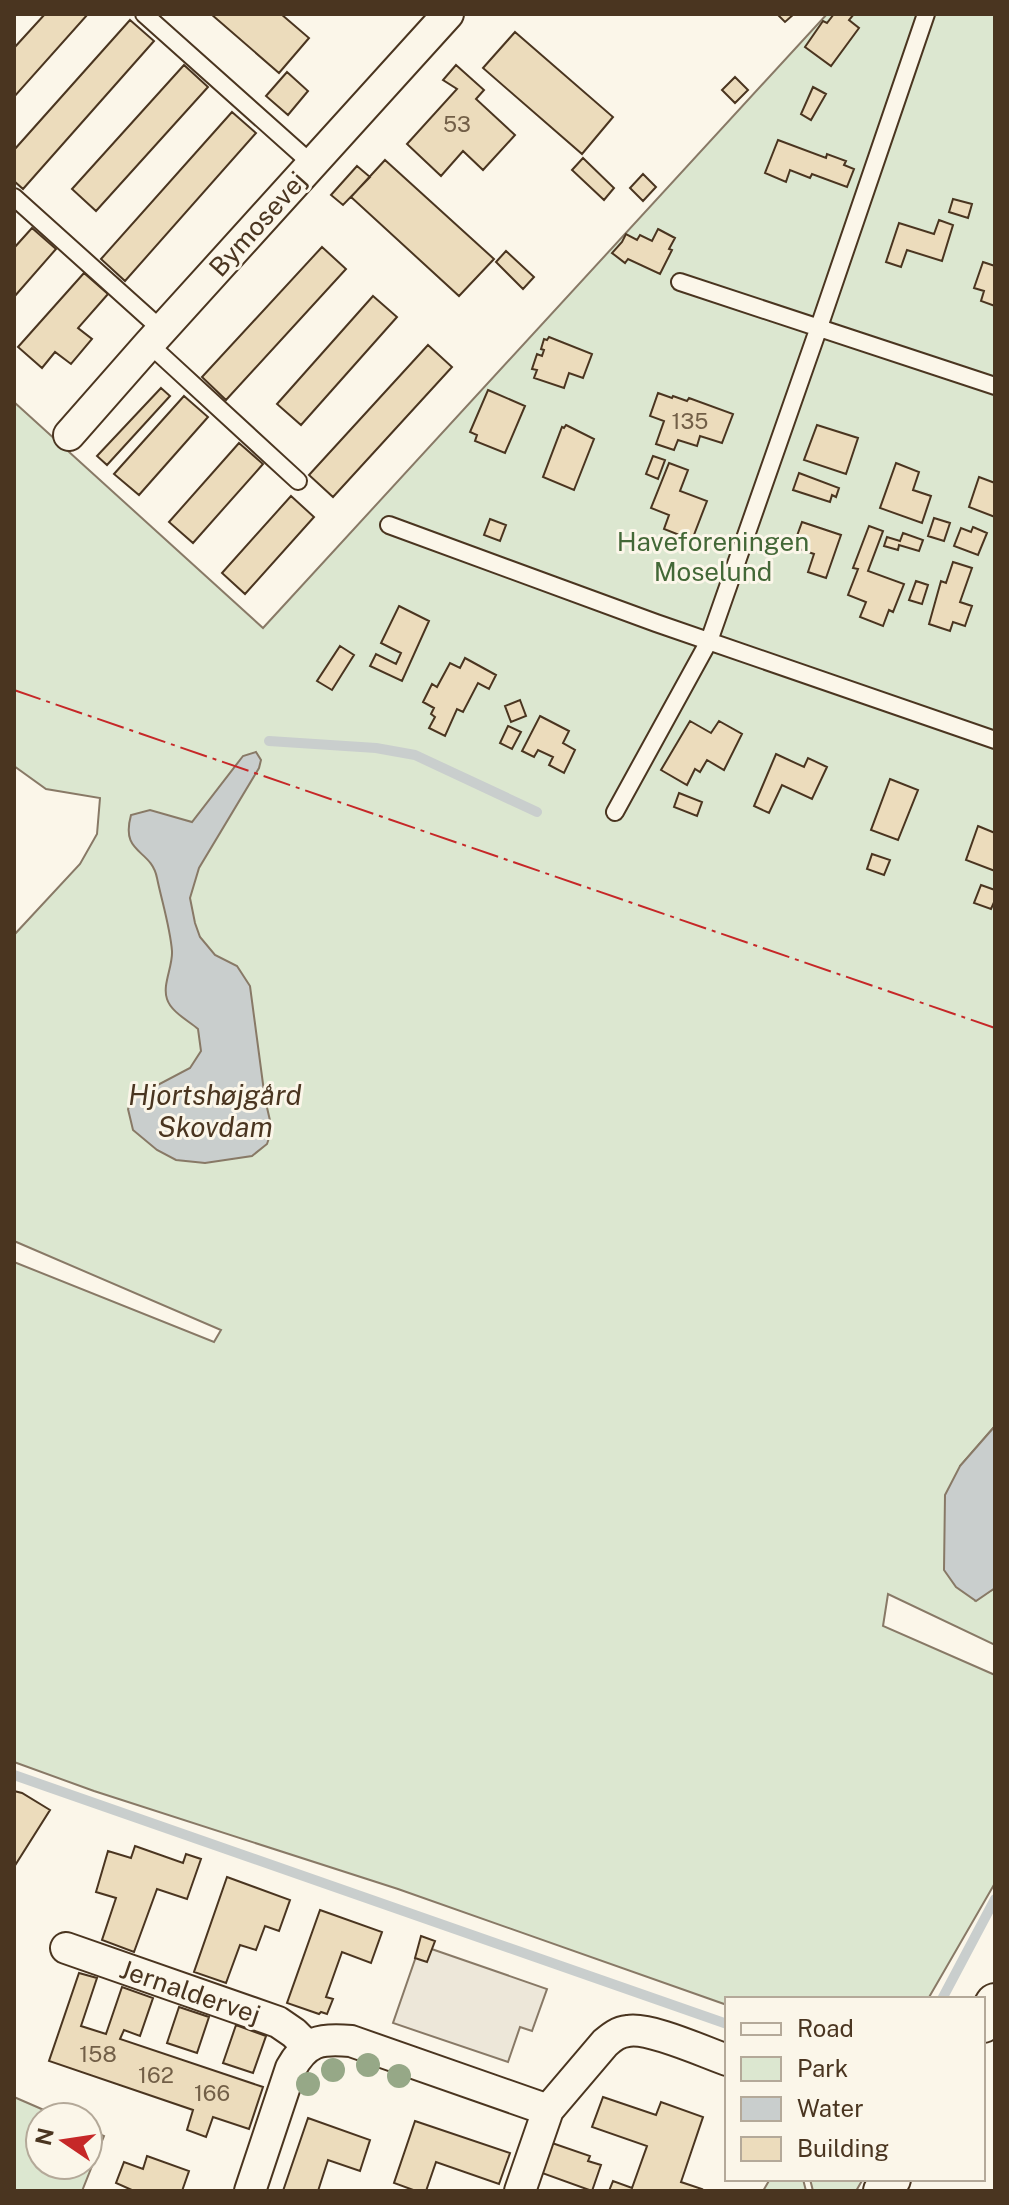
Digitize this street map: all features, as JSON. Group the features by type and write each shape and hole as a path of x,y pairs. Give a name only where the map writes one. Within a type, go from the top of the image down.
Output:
{"street":[{"name":"Bymosevej","path":"69,435 448,14"},
{"name":"Jernaldervej","path":"66,1948 278,2022 307,2046"},
{"path":"520,2191 548,2110 614,2035 626,2031 647,2032 725,2059"},
{"path":"250,2191 291,2068 307,2046 325,2040 351,2041 548,2110"}],"lane":[{"path":"144,14 312,164"},
{"path":"615,812 709,641 926,14"},
{"path":"14,197 298,481"},
{"path":"680,282 995,386"},
{"path":"389,525 995,740"}],"green space":[{"name":"Haveforeningen Moselund","path":"827,14 995,14 995,1426 960,1466 975,1600 995,1588 995,1645 888,1594 883,1626 995,1675 995,1883 929,1997 725,1997 725,2004 398,1889 94,1791 14,1762 14,1262 214,1342 221,1330 14,1241 14,935 80,864 97,834 100,798 46,789 14,766 14,402 263,628"},
{"path":"14,2097 24,2101 24,2181 86,2181 82,2191 14,2191"},
{"path":"769,2181 804,2181 806,2191 763,2191"},
{"path":"810,2181 862,2181 856,2191 813,2191"}],"shaded area":[{"path":"420,1945 547,1989 532,2031 520,2027 508,2062 393,2023"}],"water":[{"name":"Hjortshøjgård Skovdam","path":"256,752 261,760 259,768 199,868 190,898 200,937 215,955 237,966 250,986 272,1129 267,1144 252,1156 205,1163 176,1160 157,1150 133,1130 128,1109 133,1098 190,1068 201,1051 198,1029 176,1012 167,999 172,957 170,933 154,868 130,838 131,815 150,810 192,822 243,756"},
{"path":"995,1426 995,1588 976,1601 956,1587 944,1570 945,1495 960,1466"}],"building":[{"path":"45,14 88,14 14,97 14,48"},
{"path":"211,14 281,14 309,38 279,73"},
{"path":"777,14 794,14 785,22"},
{"path":"834,14 854,14 849,20 859,28 831,66 805,47 823,21 827,23"},
{"path":"130,20 154,41 23,189 14,181 14,150"},
{"path":"515,32 613,117 582,154 483,68"},
{"path":"184,65 208,87 96,211 72,189"},
{"path":"456,65 484,90 476,99 515,135 483,170 463,151 441,176 407,144 457,89 443,80"},
{"path":"287,72 308,91 288,115 266,96"},
{"path":"735,77 748,90 735,103 722,90"},
{"path":"813,87 826,94 811,120 801,114"},
{"path":"232,112 256,133 125,281 101,259"},
{"path":"778,140 826,158 827,154 846,161 844,165 854,169 847,187 812,174 810,178 790,170 786,182 765,173"},
{"path":"583,158 614,188 604,200 572,170"},
{"path":"385,160 494,259 459,296 351,197"},
{"path":"357,166 370,177 343,205 331,195"},
{"path":"643,174 656,187 643,201 630,188"},
{"path":"953,199 972,204 968,218 949,212"},
{"path":"939,220 953,225 942,261 907,250 901,267 886,262 899,223 934,234"},
{"path":"32,228 56,249 14,297 14,248"},
{"path":"658,229 675,238 660,274 628,259 625,263 612,253 626,234 637,240 640,235 652,241"},
{"path":"322,247 346,269 226,400 202,377"},
{"path":"506,251 534,277 523,289 496,262"},
{"path":"983,262 995,266 995,306 981,301 984,291 974,288"},
{"path":"84,273 108,294 78,328 92,339 71,364 55,352 42,368 18,347"},
{"path":"373,296 397,317 301,425 277,404"},
{"path":"549,337 592,354 583,378 569,373 564,388 534,378 537,370 532,369 537,354 542,356 544,339"},
{"path":"428,345 452,367 333,497 309,475"},
{"path":"161,388 170,396 107,465 97,456"},
{"path":"488,390 525,406 505,453 475,441 477,435 470,432"},
{"path":"658,393 687,401 689,398 733,414 722,443 700,436 697,446 678,440 674,450 656,444 664,421 650,416"},
{"path":"184,396 208,417 139,495 114,474"},
{"path":"566,425 594,439 574,490 543,477 562,427"},
{"path":"817,425 858,438 846,474 804,460"},
{"path":"239,443 263,464 193,543 169,522"},
{"path":"653,456 665,460 658,479 646,474"},
{"path":"669,463 688,470 680,491 707,501 692,540 664,529 669,515 651,508"},
{"path":"896,463 919,472 913,490 931,496 922,523 880,508"},
{"path":"799,473 839,488 836,497 832,495 830,502 793,490"},
{"path":"979,477 995,483 995,517 969,507"},
{"path":"291,496 314,517 245,594 222,573"},
{"path":"934,518 950,523 944,541 928,536"},
{"path":"490,519 506,525 500,541 484,535"},
{"path":"802,522 841,535 826,578 808,572 814,554 793,547"},
{"path":"869,526 883,531 868,571 904,584 893,612 889,610 883,626 860,617 866,602 848,595 858,569 853,568"},
{"path":"973,527 987,533 978,555 954,546 961,528 971,532"},
{"path":"903,533 923,540 919,551 899,545 898,550 884,546 887,537 900,541"},
{"path":"953,562 972,568 960,602 972,606 965,626 953,622 950,631 929,624 941,581 946,583"},
{"path":"916,581 928,585 922,604 909,600"},
{"path":"399,606 429,621 402,681 370,666 376,654 396,664 401,653 381,643"},
{"path":"340,646 354,655 332,690 317,681"},
{"path":"465,658 496,675 489,689 478,683 463,712 457,709 445,736 429,728 435,717 431,714 434,708 423,702 432,684 437,687 450,663 460,668"},
{"path":"520,700 526,716 511,722 505,706"},
{"path":"540,716 569,731 563,743 575,750 564,773 549,765 553,757 538,750 534,757 522,751"},
{"path":"690,721 711,733 719,721 742,734 724,770 707,760 700,772 695,769 687,785 661,770"},
{"path":"508,726 521,732 512,749 500,743"},
{"path":"776,754 804,767 808,758 827,767 812,799 782,785 769,813 754,806"},
{"path":"890,779 918,790 898,840 871,830"},
{"path":"679,793 702,802 697,816 674,807"},
{"path":"978,826 995,833 995,871 966,860"},
{"path":"872,854 890,860 884,875 867,869"},
{"path":"981,885 995,890 991,909 974,903"},
{"path":"14,1791 50,1810 14,1867"},
{"path":"135,1846 183,1863 186,1854 201,1859 187,1899 157,1889 134,1952 102,1940 116,1898 96,1892 108,1851 131,1858"},
{"path":"227,1877 290,1900 279,1931 265,1926 256,1950 240,1945 226,1983 194,1972"},
{"path":"320,1910 382,1932 371,1963 342,1952 326,1997 333,1999 327,2014 287,2003"},
{"path":"421,1936 435,1941 427,1962 415,1958"},
{"path":"79,1973 97,1978 81,2026 106,2034 122,1987 153,1998 140,2036 124,2030 120,2039 263,2087 249,2129 213,2117 206,2137 187,2130 193,2110 49,2061"},
{"path":"179,2007 209,2017 197,2053 167,2043"},
{"path":"236,2025 266,2036 253,2073 223,2063"},
{"path":"603,2097 656,2115 661,2102 703,2117 681,2182 701,2191 609,2191 613,2181 632,2188 647,2146 592,2127"},
{"path":"308,2118 370,2140 360,2171 328,2160 318,2191 283,2191"},
{"path":"415,2121 510,2153 499,2184 436,2162 426,2191 416,2191 394,2183"},
{"path":"552,2143 590,2156 588,2161 601,2165 592,2191 542,2173"},
{"path":"147,2156 189,2171 182,2191 134,2191 116,2183 124,2162 143,2169"}],"waterway":[{"path":"269,741 376,748 415,755 537,812"},
{"path":"14,1775 725,2023"},
{"path":"943,1997 995,1899"}],"power":[{"path":"14,690 995,1028"}]}
